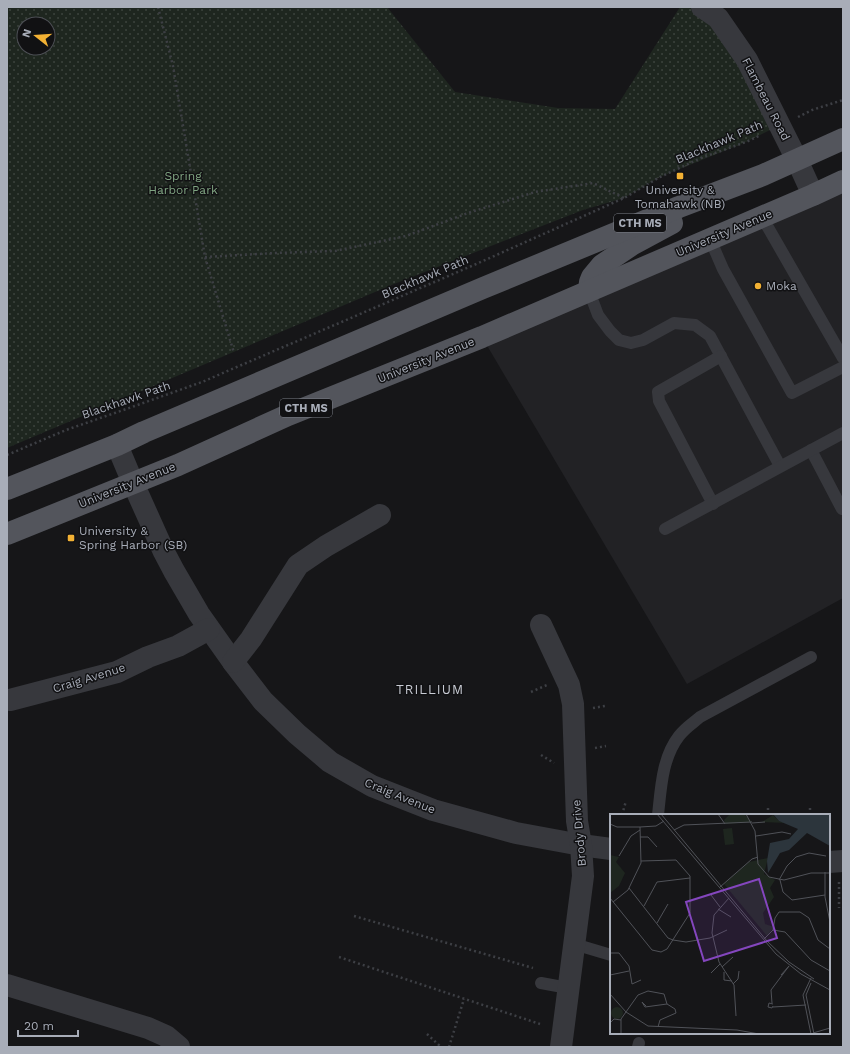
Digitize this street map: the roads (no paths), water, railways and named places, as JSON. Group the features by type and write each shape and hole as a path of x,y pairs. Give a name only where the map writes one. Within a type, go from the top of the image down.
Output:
{"main road":[{"name":"CTH MS","path":"7,489 117,445 144,432 484,288 714,193 763,175 843,139"},
{"name":"University Avenue","path":"7,534 178,465 288,415 482,338 843,181"},
{"path":"589,291 592,278 602,265 633,244 668,225 714,193"}],"street":[{"name":"Flambeau Road","path":"714,11 747,60 813,195"},
{"name":"Craig Avenue","path":"117,445 174,571 209,629 232,662 263,701 297,734 330,762 372,786 433,810 508,831 610,849"},
{"path":"232,662 251,639 298,565 326,546 380,515"},
{"name":"Brody Drive","path":"541,625 569,685 573,704 577,821 581,845 583,876 561,1047"},
{"name":"Craig Avenue","path":"10,700 116,672 148,657 178,646 209,629"},
{"path":"7,985 148,1028 166,1036 179,1047"}],"lane":[{"path":"762,217 843,358"},
{"path":"710,239 722,269 792,393 843,367"},
{"path":"589,291 598,315 610,331 620,340 631,343 643,340 674,323 695,326 710,336 780,466"},
{"path":"712,504 658,401 658,392 721,356"},
{"path":"666,529 843,433"},
{"path":"811,450 842,509 843,508"},
{"path":"658,814 664,768 672,746 679,735 700,717 811,657"},
{"path":"574,944 610,955"},
{"path":"541,983 568,988"}],"place":[{"name":"University & Tomahawk (NB)","path":"680,176"},
{"name":"Moka","path":"758,286"},
{"name":"University & Spring Harbor (SB)","path":"71,538"}],"district":[{"name":"TRILLIUM","path":"430,689"}],"park label":[{"name":"Spring Harbor Park","path":"183,183"}]}
